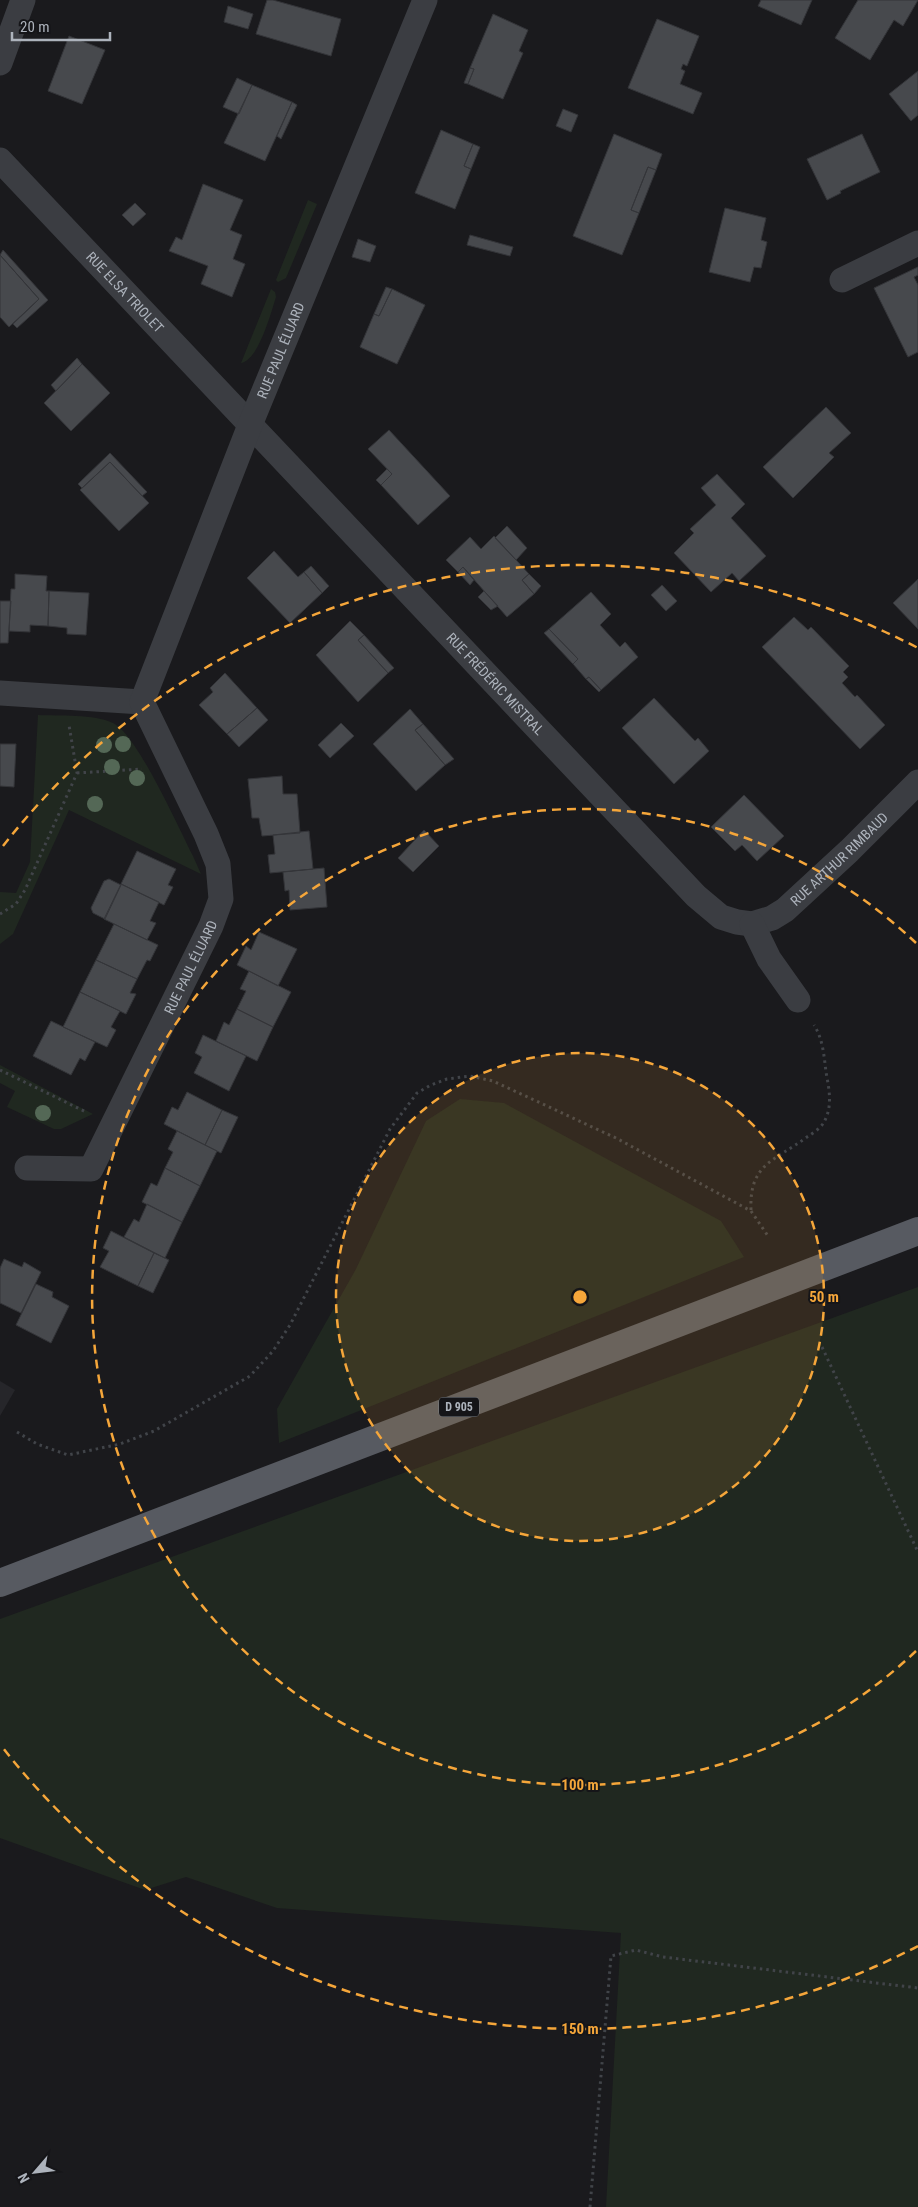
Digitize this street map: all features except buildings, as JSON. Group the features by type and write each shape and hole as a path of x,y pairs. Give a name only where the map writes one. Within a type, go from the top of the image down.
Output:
{"main road":[{"name":"D 905","path":"0,1582 918,1231"}],"street":[{"path":"0,63 23,0"},
{"name":"RUE PAUL ÉLUARD","path":"27,1168 91,1169 211,926 221,899 218,864 206,834 142,702 250,426 425,0"},
{"name":"RUE ELSA TRIOLET","path":"0,160 250,426"},
{"path":"842,280 918,244"},
{"name":"RUE FRÉDÉRIC MISTRAL","path":"250,426 696,896 721,917 752,924"},
{"path":"0,694 142,702"},
{"name":"RUE ARTHUR RIMBAUD","path":"752,924 772,918 785,910 849,851 918,782"},
{"path":"752,924 769,960 798,1000"}],"path":[{"path":"0,914 16,904 25,890 77,773 64,697"},
{"path":"77,773 172,767"},
{"path":"751,1211 750,1196 753,1181 759,1172 766,1165 816,1131 824,1122 828,1110 830,1097 820,1035 798,1000"},
{"path":"0,1070 114,1125"},
{"path":"17,1432 37,1444 68,1455 120,1444 154,1431 250,1376 273,1351 290,1325 390,1129 417,1093 447,1079 470,1076 493,1082 616,1138 751,1211 768,1236"},
{"path":"822,1348 918,1552"},
{"path":"590,2207 611,1956 636,1950 663,1957 918,1988"}],"shaded area":[{"path":"308,200 317,204 286,278 278,282 276,280"},
{"path":"271,289 275,292 276,297 259,345 247,360 241,363"},
{"path":"38,715 96,718 113,723 123,731 134,745 157,784 201,874 69,810 13,934 0,944 0,892 16,893 30,862"},
{"path":"0,1065 93,1114 61,1129 54,1129 7,1107 15,1091 0,1083"},
{"path":"460,1099 504,1103 721,1221 744,1257 279,1443 277,1409 356,1269 426,1121"},
{"path":"918,1287 918,2207 606,2207 621,1933 277,1908 186,1877 145,1890 0,1838 0,1619"},
{"path":"0,1381 15,1390 0,1416"}]}
